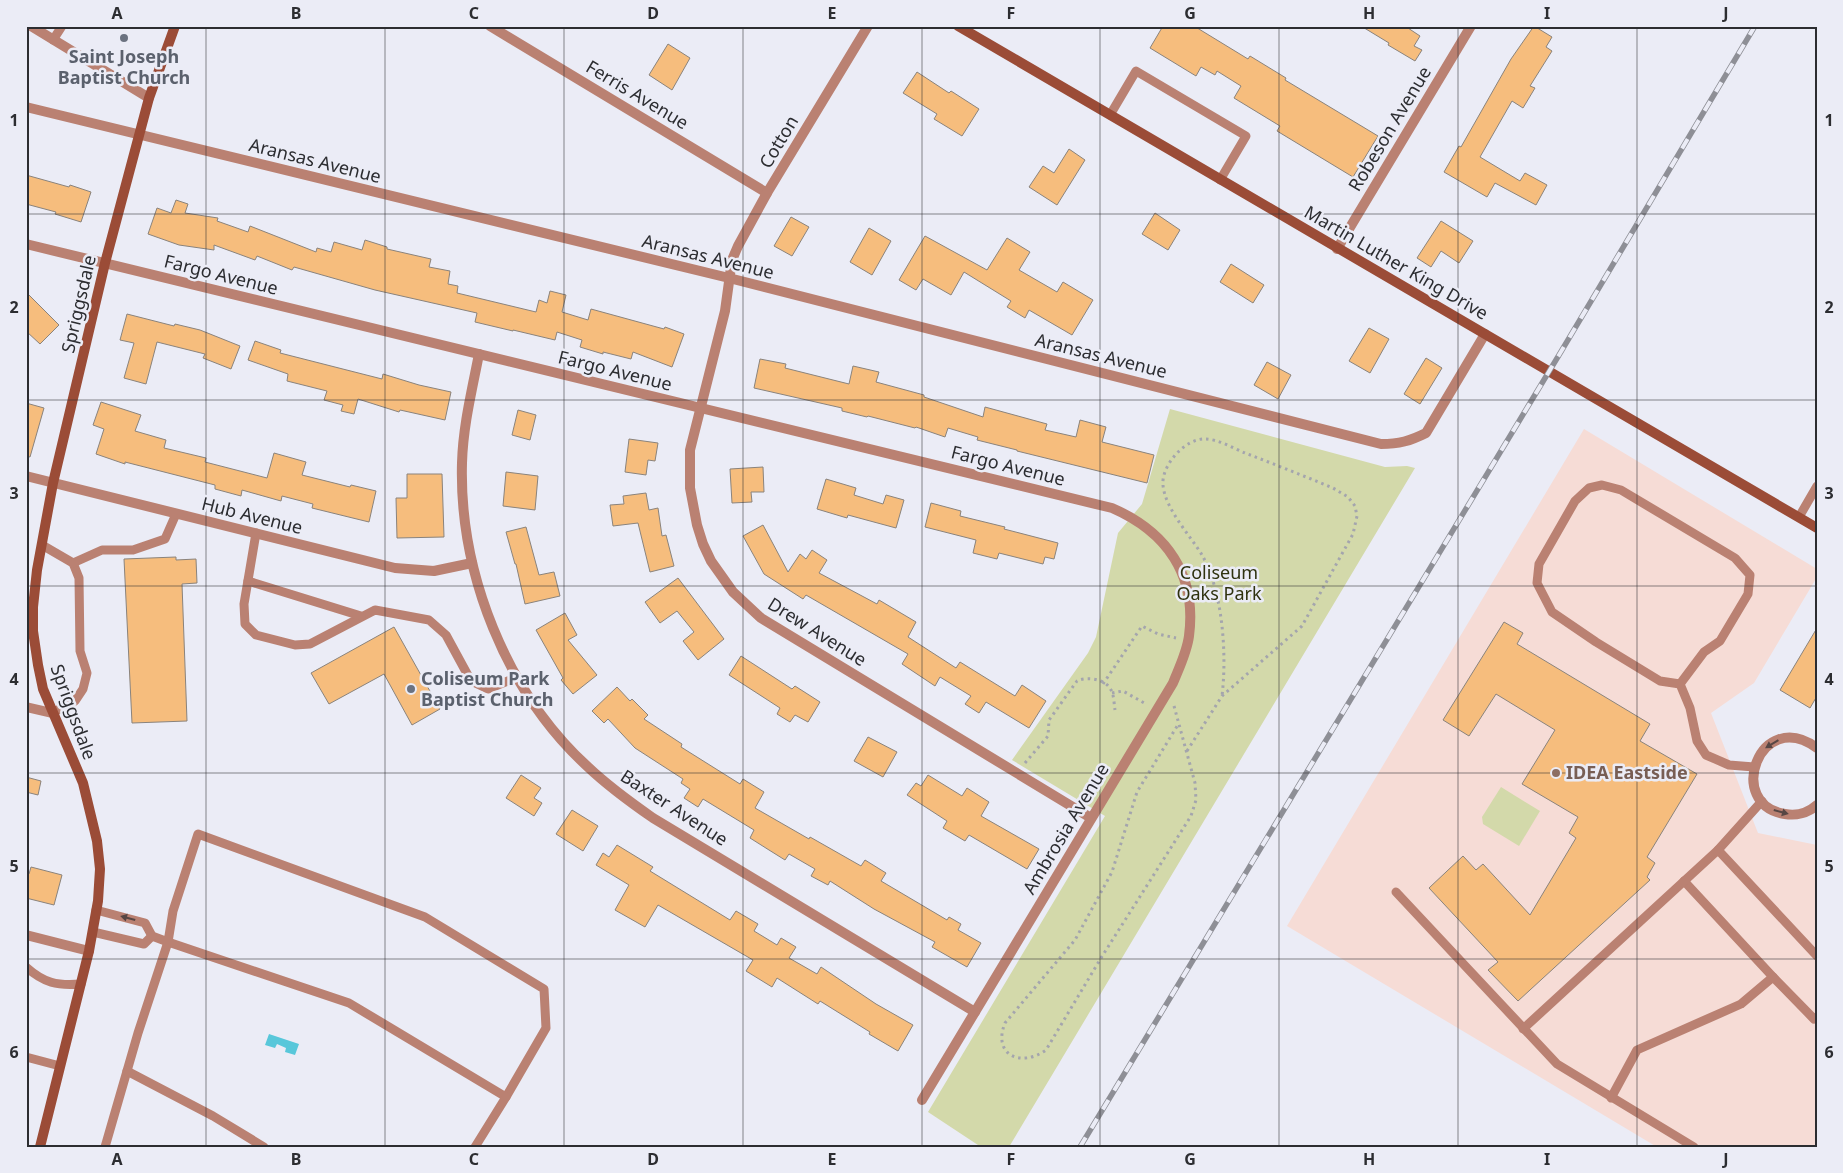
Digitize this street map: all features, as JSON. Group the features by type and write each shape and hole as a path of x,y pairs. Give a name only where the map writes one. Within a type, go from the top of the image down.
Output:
{"street":[{"path":"31,26 149,98"},
{"name":"Spriggsdale","path":"40,1147 89,951 100,870 97,841 83,783 52,713 41,681 33,631 33,607 53,483 105,263 149,98 174,26"},
{"name":"Ferris Avenue","path":"490,26 768,192"},
{"name":"Cotton","path":"729,278 732,260 738,246 768,192 868,26"},
{"name":"Martin Luther King Drive","path":"958,26 1817,528"},
{"name":"Robeson Avenue","path":"1337,249 1471,26"},
{"name":"Aransas Avenue","path":"26,107 729,278 1381,444 1397,444 1410,441 1426,433 1485,334"},
{"name":"Fargo Avenue","path":"26,244 1112,508 1131,517 1152,532 1177,562"},
{"name":"Drew Avenue","path":"729,278 729,295 690,450 692,507 697,526 711,561 721,577 740,599 776,629 1092,818"},
{"name":"Baxter Avenue","path":"479,354 468,413 462,462 463,505 472,563 492,625 518,677 557,734 586,766 618,794 653,818 975,1012"},
{"name":"Hub Avenue","path":"26,476 396,568 434,571 472,563"},
{"name":"Ambrosia Avenue","path":"922,1100 1092,818 1172,683 1182,662 1189,637 1190,610 1184,581 1177,562"},
{"path":"26,707 52,713"},
{"path":"1815,809 1797,814 1782,814 1773,810 1762,801 1754,787 1754,767 1757,758 1763,750 1780,740 1800,739 1817,748"},
{"path":"26,935 89,951"}],"lane":[{"path":"53,40 62,26"},
{"path":"1110,115 1136,71 1246,136 1220,180"},
{"path":"1602,485 1621,490 1735,558 1750,575 1748,594 1720,641 1704,652 1680,684 1660,681 1596,642 1552,612 1537,583 1539,564 1575,501 1590,488 1602,485"},
{"path":"1799,517 1817,486"},
{"path":"73,564 102,550 133,550 165,539 176,514"},
{"path":"256,533 244,604 245,624 256,634 295,645 310,644 374,610 429,620 446,635 472,681 488,689 518,677"},
{"path":"42,545 73,564 79,578 80,650 87,673 83,689 75,701 52,713"},
{"path":"248,581 361,616"},
{"path":"1680,684 1690,708 1697,741 1706,755 1729,765 1754,767"},
{"path":"1523,1028 1718,850 1762,801"},
{"path":"105,1147 168,942 173,911 198,834 293,867 425,917 544,989 546,1028 475,1147"},
{"path":"1718,850 1817,956"},
{"path":"1684,881 1814,1019 1817,1016"},
{"path":"1396,892 1557,1064 1694,1147"},
{"path":"96,910 145,923 152,936 168,942 349,1003 506,1097"},
{"path":"92,932 144,944 152,936"},
{"path":"26,967 35,975 62,986 81,984"},
{"path":"1611,1098 1637,1050 1742,1004 1773,977"},
{"path":"26,1056 60,1066"},
{"path":"127,1071 213,1116 264,1147"}],"path":[{"path":"1187,752 1222,696 1302,626 1353,534 1357,516 1355,506 1348,497 1333,488 1224,444 1205,439 1192,442 1175,454 1164,475 1163,486 1168,502 1203,556 1211,577 1221,618 1224,650 1222,696"},
{"path":"1103,684 1142,626 1158,634 1176,638"},
{"path":"1024,765 1048,736 1049,720 1077,681 1083,678 1090,678 1108,686 1112,693 1115,710"},
{"path":"1112,693 1123,691 1146,704"},
{"path":"1174,706 1179,723 1187,752 1196,783 1196,800 1191,816 1101,958 1046,1050 1038,1056 1025,1060 1014,1058 1001,1041 1005,1023 1075,940 1112,872 1137,792 1179,723"}],"shaded area":[{"name":"IDEA Eastside","path":"1584,429 1817,569 1817,577 1754,683 1711,713 1758,833 1817,845 1817,1147 1657,1147 1287,926"}],"green space":[{"name":"Coliseum Oaks Park","path":"1170,409 1385,467 1407,466 1415,468 1009,1147 981,1147 928,1112 1105,816 1012,760 1088,653 1096,637 1118,533 1142,504"},
{"path":"1501,787 1540,811 1519,846 1483,824 1482,817"}],"water":[{"path":"269,1034 299,1044 295,1055 285,1052 286,1048 277,1044 275,1048 265,1045"}],"building":[{"path":"1163,26 1194,26 1248,59 1250,56 1286,78 1285,80 1378,136 1353,177 1277,131 1280,126 1234,98 1241,86 1217,71 1215,75 1201,67 1196,76 1150,48"},
{"path":"1361,26 1405,26 1420,36 1414,46 1422,50 1415,61"},
{"path":"1534,26 1552,37 1546,47 1552,51 1530,86 1535,88 1523,108 1512,101 1480,157 1520,181 1525,173 1547,185 1536,205 1495,183 1487,197 1444,172 1459,146 1461,147 1511,59"},
{"path":"668,44 690,58 672,90 649,75"},
{"path":"917,72 949,93 951,91 979,109 962,136 934,119 937,114 903,93"},
{"path":"1069,149 1085,160 1057,205 1029,187 1043,166 1054,173"},
{"path":"26,175 91,192 81,222 55,214 56,212 26,204"},
{"path":"176,200 188,204 185,213 218,218 217,221 248,232 250,226 316,252 317,248 331,252 334,242 362,250 365,240 387,247 387,249 431,259 429,267 450,271 448,284 458,286 457,293 536,312 539,300 547,303 550,291 566,295 562,312 588,320 591,309 664,329 665,327 684,334 672,367 633,352 631,359 603,352 603,354 580,347 582,340 557,332 555,340 475,322 477,313 375,290 294,267 292,270 257,256 255,260 214,245 214,250 179,245 148,234 157,208 171,213"},
{"path":"1155,213 1180,230 1168,250 1142,234"},
{"path":"791,217 809,227 792,256 774,246"},
{"path":"1441,221 1473,241 1459,263 1441,251 1431,267 1417,258"},
{"path":"869,228 891,241 872,275 850,262"},
{"path":"925,236 987,270 1007,238 1030,252 1019,270 1057,292 1063,282 1093,300 1072,335 1029,310 1025,318 1007,307 1011,301 964,272 951,295 923,279 916,290 899,280"},
{"path":"1231,264 1264,285 1253,303 1220,282"},
{"path":"26,292 59,325 40,344 26,331"},
{"path":"127,314 174,326 175,324 200,330 240,346 231,369 203,358 205,354 157,342 146,384 124,378 134,343 120,340"},
{"path":"1369,328 1389,339 1370,373 1349,361"},
{"path":"255,341 281,350 280,353 382,379 383,374 451,392 445,420 400,410 399,412 358,399 354,414 341,411 343,405 324,400 327,391 287,381 288,374 248,360"},
{"path":"1426,358 1442,368 1420,404 1404,394"},
{"path":"760,359 786,364 785,368 849,384 853,366 879,372 876,382 924,395 924,397 983,417 985,407 1047,424 1045,430 1076,437 1080,420 1106,427 1102,442 1154,455 1147,483 977,440 978,437 948,428 945,437 916,427 842,411 842,408 754,388"},
{"path":"1267,362 1291,375 1278,399 1254,385"},
{"path":"101,402 141,415 135,431 166,440 164,448 206,458 205,462 267,478 274,453 306,462 302,475 350,487 351,485 376,491 369,522 312,508 313,504 282,496 281,501 242,490 241,496 215,489 215,485 125,462 125,464 96,454 104,429 93,425"},
{"path":"26,403 44,408 30,457 26,456"},
{"path":"518,410 536,415 530,440 512,435"},
{"path":"629,439 658,443 655,461 648,460 646,475 625,472"},
{"path":"763,467 764,492 751,492 752,502 732,503 730,469"},
{"path":"506,472 538,476 535,510 503,506"},
{"path":"407,474 442,474 444,537 397,538 396,498 407,498"},
{"path":"826,479 856,488 854,495 883,504 886,495 904,500 896,528 848,515 847,518 817,509"},
{"path":"646,493 649,510 658,508 662,536 666,535 674,566 650,572 638,523 613,526 610,505 624,504 623,496"},
{"path":"931,503 961,511 960,516 1058,543 1054,559 1045,557 1043,564 999,553 997,559 973,553 976,540 925,527"},
{"path":"763,525 788,572 800,554 806,559 812,550 827,560 819,573 877,604 879,600 916,622 908,637 956,668 960,662 1015,696 1022,685 1046,701 1029,728 986,702 979,713 965,704 971,696 940,677 935,686 902,664 908,654 806,595 803,599 764,574 743,536"},
{"path":"526,527 539,575 554,572 560,596 525,604 516,564 506,532"},
{"path":"176,557 176,560 196,559 197,583 182,584 187,721 132,723 124,559"},
{"path":"678,578 724,639 698,660 683,641 694,632 677,611 660,623 645,602"},
{"path":"565,613 577,635 568,640 597,675 573,694 561,680 563,678 536,630"},
{"path":"1504,622 1523,633 1517,644 1650,724 1640,741 1697,774 1647,857 1655,863 1647,877 1650,880 1518,1001 1488,970 1498,962 1429,888 1463,856 1476,870 1483,864 1530,915 1576,838 1569,833 1578,817 1522,784 1555,730 1496,694 1469,736 1443,720"},
{"name":"Coliseum Park Baptist Church","path":"394,627 440,709 412,725 384,674 329,704 311,673"},
{"path":"1817,628 1817,696 1810,708 1780,690"},
{"path":"741,656 792,689 795,686 820,702 808,722 795,715 790,722 777,714 780,708 729,675"},
{"path":"617,687 630,701 632,699 648,715 644,719 682,744 681,747 740,784 743,779 764,792 755,808 861,866 865,860 886,873 881,881 947,920 949,917 961,924 958,930 981,943 967,967 932,947 935,942 874,909 830,881 828,885 811,876 815,869 789,854 785,860 750,838 754,830 703,799 698,807 684,798 690,789 681,783 683,779 635,748 608,719 604,723 592,711"},
{"path":"868,737 897,752 883,777 854,761"},
{"path":"521,775 541,788 534,798 542,803 534,816 506,798"},
{"path":"928,775 962,796 967,788 989,802 981,816 1039,849 1027,869 969,835 965,841 943,828 947,821 907,795 916,783 921,786"},
{"path":"26,777 41,781 38,795 26,792"},
{"path":"572,810 598,826 583,851 556,834"},
{"path":"617,845 653,867 650,871 730,920 736,911 758,924 754,931 777,945 781,938 796,947 789,958 817,974 821,967 876,1004 913,1025 898,1051 820,1001 818,1004 777,978 772,987 746,971 753,960 658,905 645,927 615,910 629,885 596,865 603,853 609,857"},
{"path":"31,867 62,875 54,905 26,898 26,874 29,874"}],"railway":[{"path":"1080,1147 1559,355 1755,26"}],"place":[{"name":"Saint Joseph Baptist Church","path":"124,38"},
{"name":"Coliseum Park Baptist Church","path":"411,689"},
{"name":"IDEA Eastside","path":"1556,773"}]}
